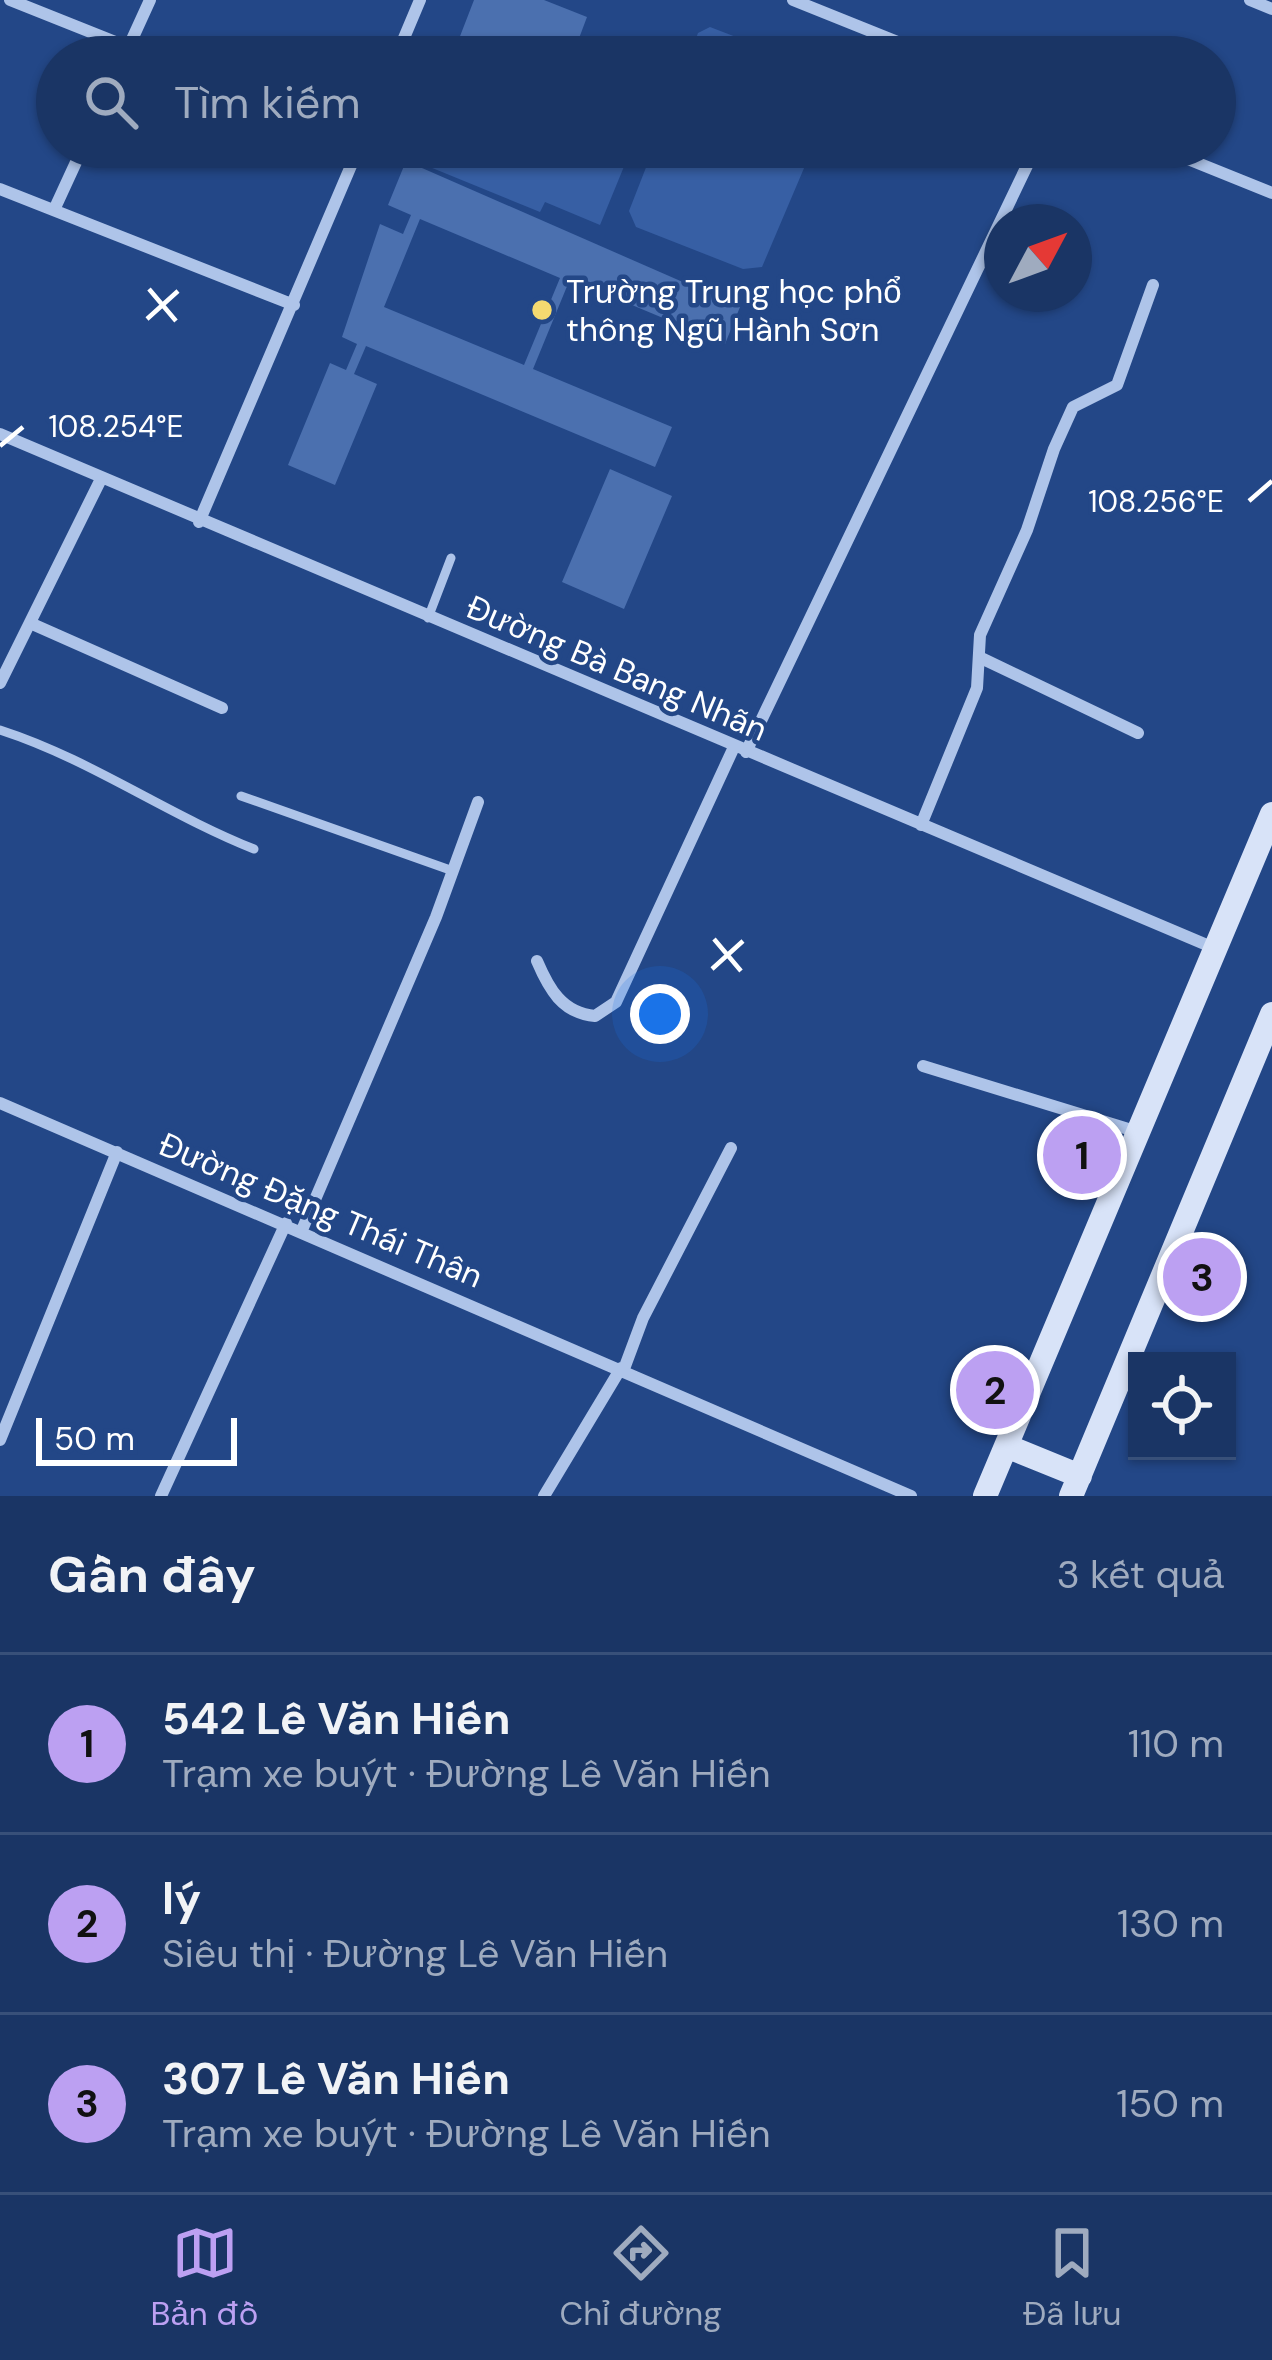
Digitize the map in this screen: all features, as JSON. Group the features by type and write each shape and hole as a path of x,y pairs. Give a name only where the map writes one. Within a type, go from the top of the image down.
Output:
{"main road":[{"path":"985,1496 1272,814"},
{"path":"1006,1446 1076,1486 1272,1014"}],"street":[{"path":"10,0 90,36"},
{"path":"133,36 150,0"},
{"path":"405,36 420,0"},
{"path":"793,0 882,36"},
{"path":"1250,0 1272,9"},
{"path":"54,210 73,168"},
{"path":"199,522 350,168"},
{"path":"537,962 550,992 575,1010 596,1016 616,1002 1026,168"},
{"path":"1210,168 1272,193"},
{"path":"0,189 294,305"},
{"path":"921,825 977,688 980,635 1073,407 1117,385 1153,285"},
{"name":"Đường Bà Bang Nhãn","path":"0,434 100,481 1214,948"},
{"path":"0,683 100,481"},
{"path":"29,622 222,708"},
{"path":"979,657 1138,733"},
{"path":"302,1230 478,802"},
{"path":"923,1066 1138,1132"},
{"name":"Đường Đặng Thái Thân","path":"0,1103 286,1222 911,1496"},
{"path":"544,1496 622,1369 730,1148"},
{"path":"0,1440 117,1152"},
{"path":"161,1496 286,1222"}],"lane":[{"path":"428,618 451,558"},
{"path":"0,730 72,755 144,798 254,849"},
{"path":"241,796 453,871"}],"shaded area":[{"path":"710,27 733,36 697,36"},
{"path":"432,168 623,168 600,225 545,202 540,212"},
{"path":"646,168 804,168 762,267 743,269 636,227 629,211"}],"building":[{"path":"474,0 544,0 587,17 580,36 460,36"},
{"path":"403,168 422,168 740,307 725,344 570,279 533,369 672,427 655,467 366,346 354,374 377,384 335,485 288,465 330,363 346,370 357,344 342,337 380,224 403,234 411,215 388,205","holes":["420,219 560,278 524,365 384,307"]},
{"path":"610,469 672,496 624,609 562,582"}],"place":[{"name":"Trường Trung học phổ thông Ngũ Hành Sơn","path":"542,310"},
{"name":"542 Lê Văn Hiến","path":"1082,1155"},
{"name":"307 Lê Văn Hiến","path":"1202,1277"},
{"name":"lý","path":"995,1390"}]}
